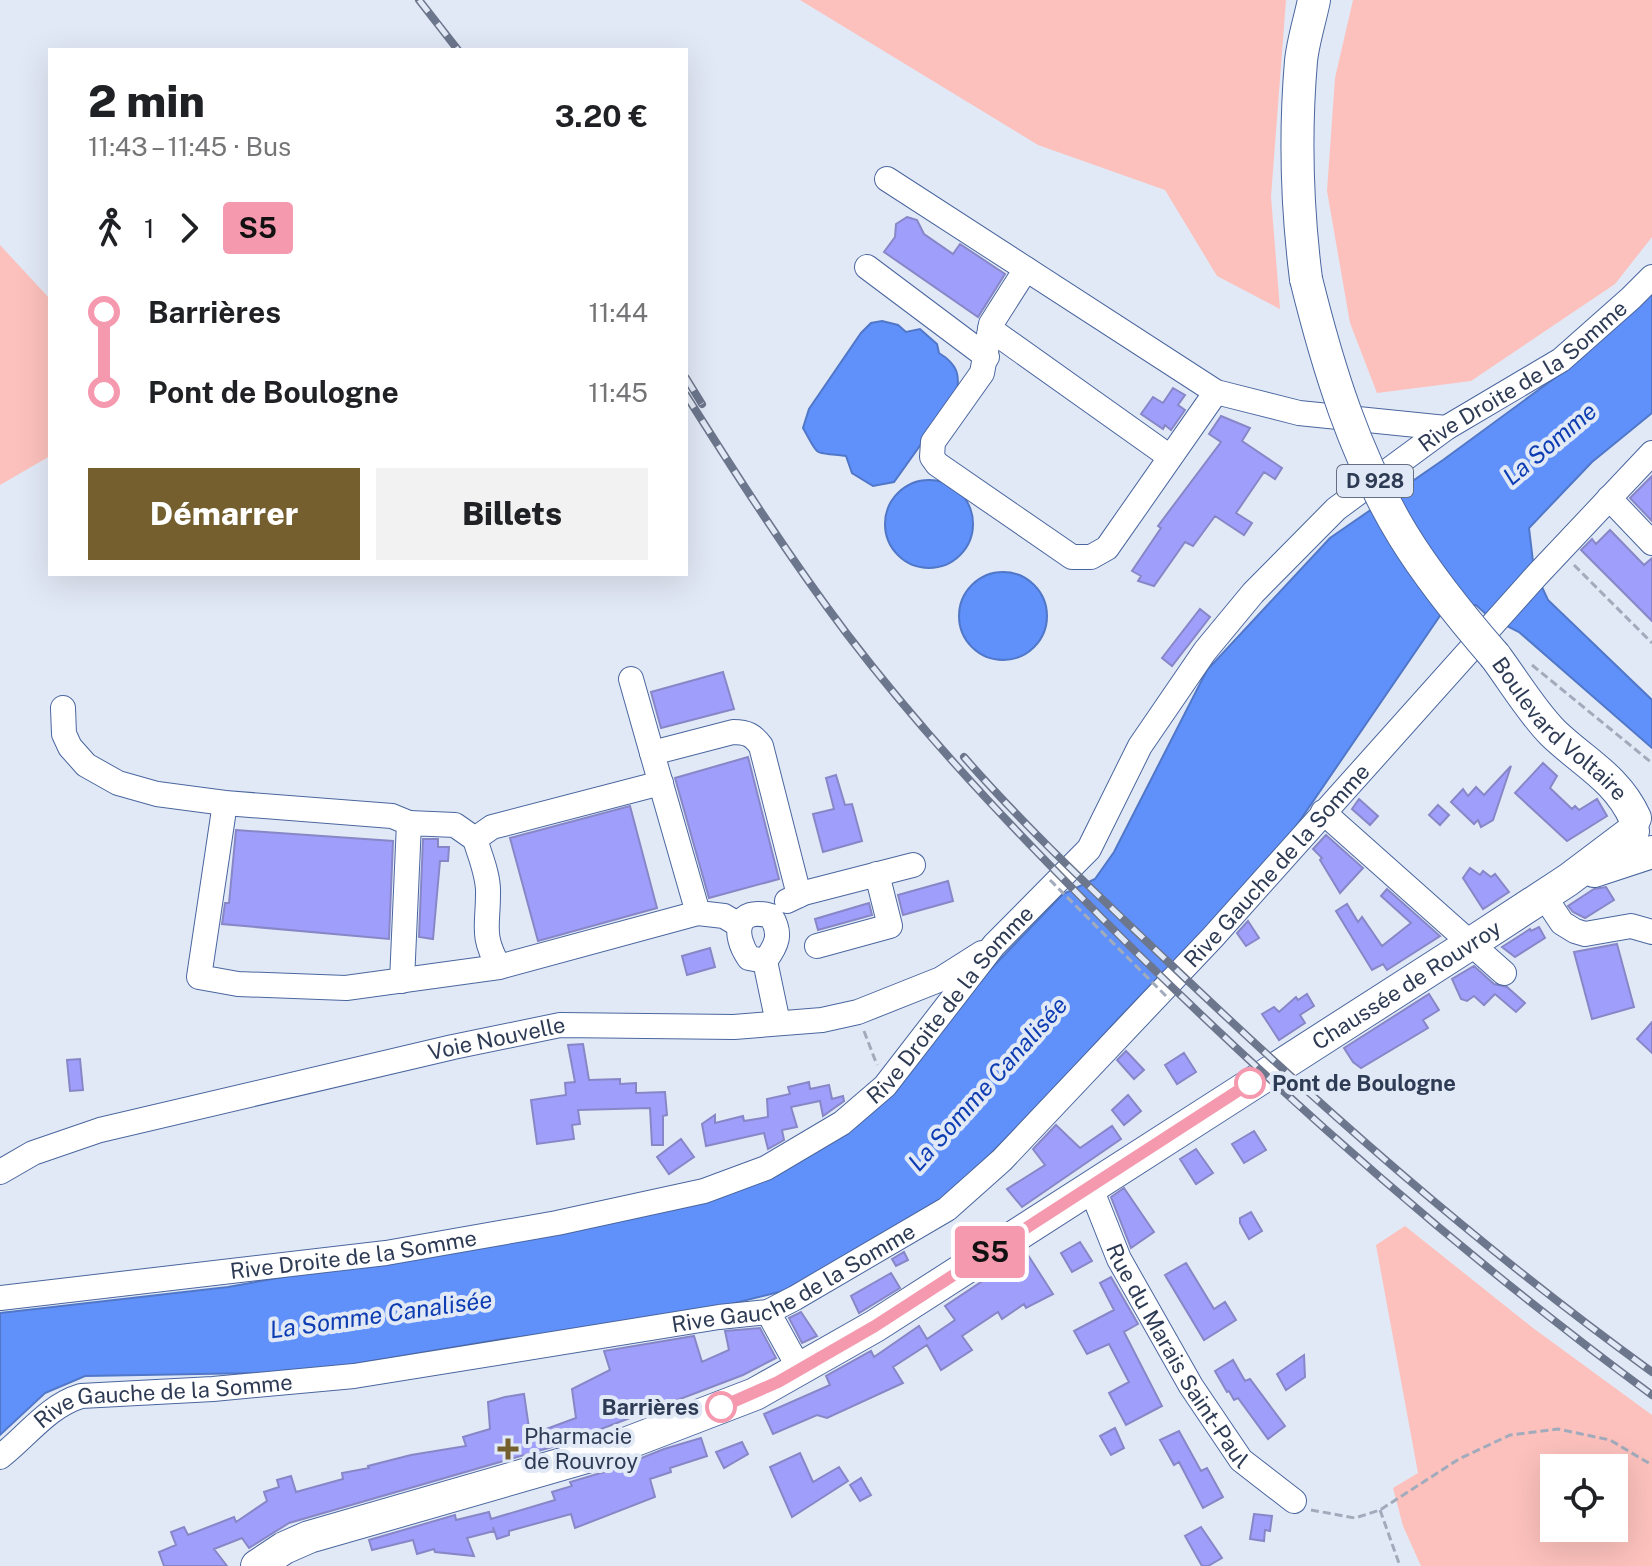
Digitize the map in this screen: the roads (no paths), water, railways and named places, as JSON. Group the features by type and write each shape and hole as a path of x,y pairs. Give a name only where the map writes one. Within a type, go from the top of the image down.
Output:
{"main road":[{"name":"Boulevard Voltaire","path":"1314,0 1301,59 1301,242 1306,279 1339,396 1376,483 1402,533 1429,575 1458,614 1509,657 1552,732 1613,783 1646,826"},
{"name":"Chaussée de Rouvroy","path":"257,1566 284,1548 309,1537 604,1452 755,1394 875,1326 1470,944 1646,826"}],"street":[{"path":"887,179 1216,392 1299,413 1446,428"},
{"path":"867,267 987,357"},
{"path":"1026,269 990,329 982,373 933,442 932,457 937,464 1072,557 1091,557 1107,548 1216,392"},
{"name":"Rive Droite de la Somme","path":"0,1298 386,1253 557,1223 704,1191 766,1168 842,1123 885,1086 994,945 1089,849 1140,746 1205,651 1253,593 1336,509 1446,428 1561,360 1652,277"},
{"path":"990,329 1170,457"},
{"name":"Rive Gauche de la Somme","path":"0,1457 53,1409 81,1396 213,1389 354,1376 719,1317 768,1312 947,1209 1002,1160 1213,937 1537,575 1652,453"},
{"path":"1609,498 1652,543"},
{"path":"631,679 698,913"},
{"path":"63,708 64,734 70,747 86,765 118,783 157,794 225,803 392,816 409,823 455,825 475,839 489,892 485,921 488,941 499,967"},
{"path":"652,753 733,732 753,736 761,746 799,895"},
{"path":"475,839 492,827 661,783"},
{"path":"225,803 199,977 238,984 346,988 499,967 698,913 724,916 739,925"},
{"path":"1323,812 1504,973"},
{"path":"402,981 409,823"},
{"path":"771,916 782,904 799,895 913,865"},
{"path":"817,946 890,926 877,874"},
{"path":"1556,888 1562,923 1575,931 1585,934 1631,926 1652,932"},
{"path":"765,961 749,958 737,934 739,925 747,917 760,913 771,916 779,938 765,961 778,1023"},
{"name":"Voie Nouvelle","path":"0,1172 33,1153 100,1130 560,1025 734,1027 822,1020 858,1012 941,979 994,945"},
{"name":"Rue du Marais Saint-Paul","path":"1086,1190 1096,1201 1119,1259 1191,1386 1241,1460 1294,1501"},
{"path":"768,1312 799,1368"}],"water":[{"path":"1652,288 1652,413 1592,462 1529,528 1534,570 1548,600 1652,700 1652,748 1519,632 1489,617 1476,605 1446,607 1277,854 1045,1099 932,1213 783,1291 674,1318 503,1339 307,1372 85,1376 45,1393 0,1435 0,1313 228,1287 709,1200 841,1133 1063,894 1095,879 1114,852 1207,670 1330,538 1563,372"},
{"path":"882,321 898,325 906,332 920,329 954,366 958,382 956,395 894,482 873,486 852,473 846,456 818,452 803,428 809,409 861,333 871,323"},
{"path":"929,480 954,487 966,499 973,524 966,549 954,561 929,568 904,561 892,549 885,524 892,499 904,487"},
{"path":"1003,572 1028,579 1040,591 1047,616 1040,641 1028,653 1003,660 978,653 966,641 959,616 966,591 978,579"}],"railway":[{"path":"419,0 456,48"},
{"path":"688,381 702,404"},
{"path":"688,398 764,516 847,634 949,758 1022,836 1196,1010 1321,1126 1517,1291 1652,1395"},
{"path":"964,757 1087,885 1340,1121 1524,1275 1652,1372"}],"place":[{"name":"Pont de Boulogne","path":"1250,1083"},
{"name":"Barrières","path":"721,1407"},
{"name":"Pharmacie de Rouvroy","path":"508,1449"}],"water label":[{"name":"La Somme","path":"1550,444"},
{"name":"La Somme Canalisée","path":"988,1084"},
{"name":"La Somme Canalisée","path":"381,1315"}]}
